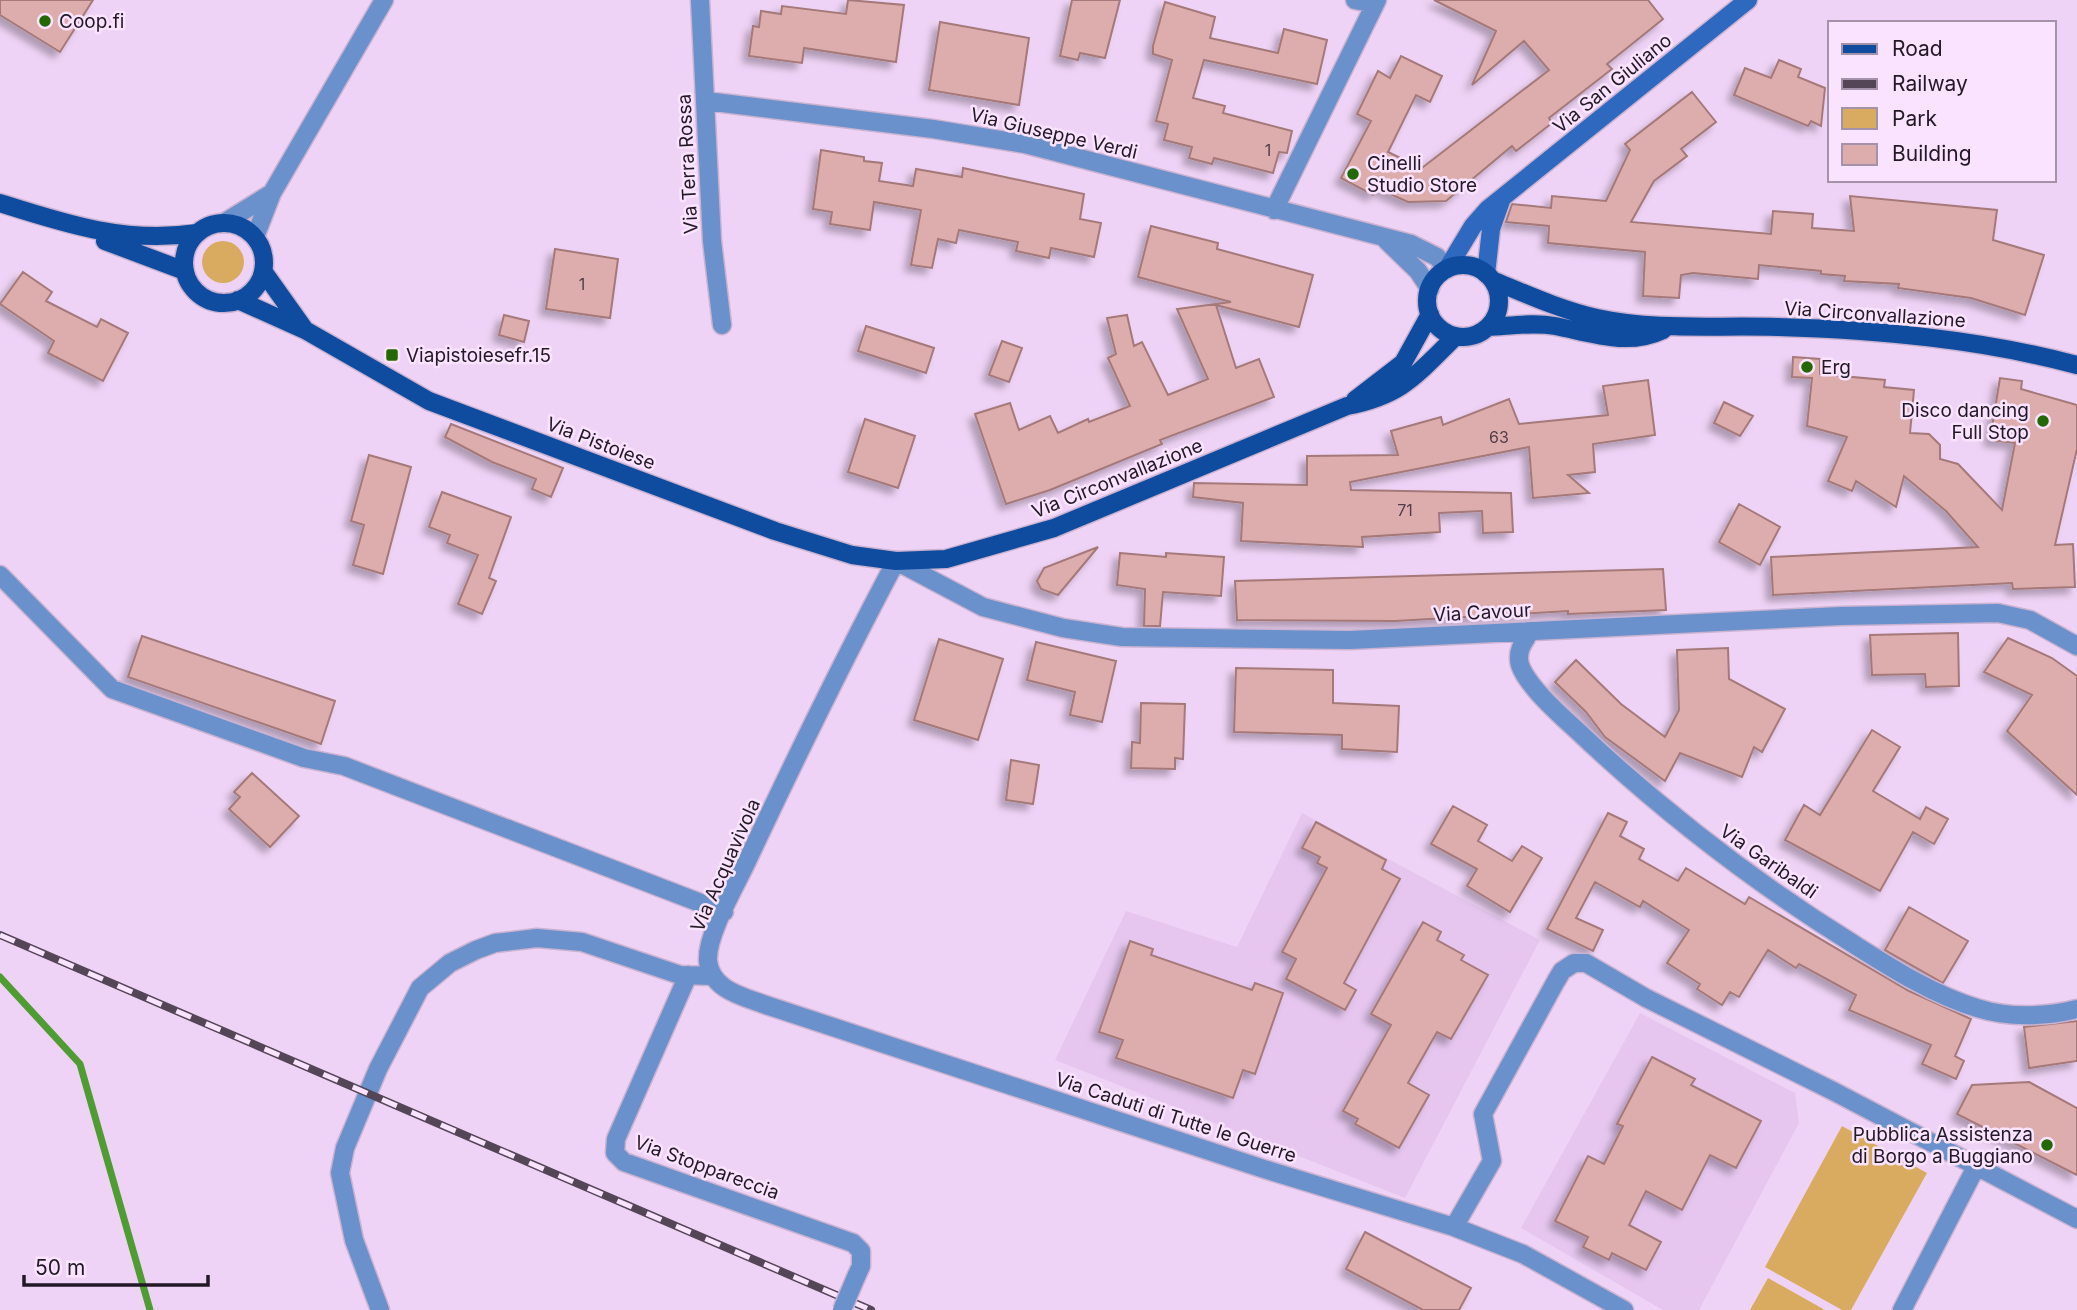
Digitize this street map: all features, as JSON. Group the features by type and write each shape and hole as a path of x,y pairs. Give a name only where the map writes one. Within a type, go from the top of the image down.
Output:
{"main road":[{"name":"Via San Giuliano","path":"1447,269 1479,219 1502,198 1748,0"},
{"path":"1489,327 1497,315 1499,300 1489,277 1491,229 1502,198"},
{"path":"0,203 83,230 185,271 187,247 197,233"},
{"path":"83,230 162,238 197,233 214,224 224,223 241,226 255,237"},
{"name":"Via Pistoiese","path":"255,237 263,253 263,271 305,330"},
{"name":"Via Circonvallazione","path":"1447,269 1471,266 1489,277 1598,319 1666,329 1775,327 1929,336 1998,346 2077,365"},
{"path":"1430,289 1447,269"},
{"name":"Via Pistoiese","path":"185,271 201,296 219,303 238,300 305,330 429,401 775,531 852,555 896,561"},
{"path":"238,300 255,289 263,271"},
{"name":"Via Circonvallazione","path":"1347,406 1403,363 1430,314 1430,289"},
{"path":"1430,314 1443,331 1456,336"},
{"name":"Via Circonvallazione","path":"896,561 946,559 1054,528 1347,406 1383,398 1456,336 1475,335 1489,327 1542,325 1623,338 1650,336 1666,329"}],"street":[{"path":"255,237 272,193 384,0"},
{"name":"Via Terra Rossa","path":"700,0 712,241 723,325"},
{"path":"1274,210 1376,2 1355,0"},
{"name":"Via Giuseppe Verdi","path":"706,101 945,130 1025,144 1422,248 1437,257 1447,269"},
{"path":"224,223 272,193"},
{"name":"Via Giuseppe Verdi","path":"1385,240 1418,271 1430,289"},
{"name":"Via Cavour","path":"896,561 983,607 1063,628 1122,637 1350,640 1841,616 1998,613 2029,620 2077,646"},
{"name":"Via Acquavivola","path":"712,976 708,960 724,912 827,692 896,561"},
{"path":"0,575 112,689 304,758 344,766 724,912"},
{"name":"Via Garibaldi","path":"1531,631 1520,648 1520,663 1557,710 1695,834 1767,888 1882,962 1948,997 1978,1009 2034,1015 2077,1009"},
{"path":"380,1310 354,1240 340,1173 345,1148 378,1069 420,988 450,963 475,950 495,943 537,938 582,942 688,975 712,976"},
{"path":"1454,1227 1492,1161 1483,1114 1562,971 1574,963 1586,964 1646,998 1833,1091 2077,1219"},
{"name":"Via Stoppareccia","path":"688,975 616,1139 615,1153 624,1162 853,1243 861,1251 861,1266 842,1310"},
{"name":"Via Caduti di Tutte le Guerre","path":"712,976 729,990 763,1004 1251,1164 1454,1227 1523,1254 1624,1310"},
{"path":"1902,1310 1976,1167"}],"shaded area":[{"path":"1302,813 1540,940 1405,1198 1055,1060 1126,911 1237,947"},
{"path":"1640,1013 1795,1093 1799,1123 1699,1310 1663,1310 1521,1228"}],"green space":[{"path":"223,241 238,247 244,262 238,277 223,283 208,277 202,262 208,247"},
{"path":"1842,1126 1927,1173 1851,1310 1842,1310 1765,1267"},
{"path":"1768,1278 1825,1310 1750,1310"}],"building":[{"name":"Coop.fi","path":"0,0 93,0 60,52 0,15"},
{"path":"848,0 904,5 896,62 804,48 802,63 749,56 753,26 759,27 761,11 781,14 782,6 846,14"},
{"path":"1072,0 1120,0 1105,58 1080,53 1078,60 1060,56"},
{"path":"1434,0 1648,0 1663,19 1607,64 1612,69 1549,118 1552,123 1516,151 1512,146 1446,201 1408,202 1377,188 1373,195 1341,178 1371,121 1357,114 1378,71 1390,78 1401,56 1442,76 1430,102 1416,95 1388,152 1411,163 1418,171 1549,70 1524,41 1472,85 1496,31"},
{"path":"1165,2 1215,17 1210,38 1278,53 1284,29 1327,40 1317,84 1204,60 1193,98 1225,106 1223,113 1292,131 1287,153 1279,152 1273,173 1214,158 1212,164 1189,158 1192,147 1164,140 1168,124 1156,121 1172,60 1153,54 1153,46"},
{"path":"940,22 1029,38 1019,105 929,90"},
{"path":"1779,60 1801,69 1798,77 1825,88 1821,126 1811,121 1808,126 1734,95 1745,68 1771,78"},
{"path":"1692,92 1716,122 1681,149 1687,156 1654,181 1631,222 1771,234 1773,211 1813,214 1812,228 1854,231 1850,196 1997,210 1993,240 2044,255 2025,315 1971,298 1898,288 1899,284 1844,281 1845,276 1821,274 1821,271 1759,265 1758,279 1693,273 1681,275 1679,298 1643,296 1645,252 1548,243 1549,226 1506,222 1512,204 1551,208 1552,196 1606,201 1630,150 1625,144"},
{"path":"821,150 864,157 864,161 882,163 879,181 913,186 916,169 962,177 963,168 1084,194 1080,219 1101,223 1094,257 1051,248 1049,258 1016,251 1018,242 959,230 956,243 938,239 932,268 911,265 921,210 874,202 870,230 830,224 832,212 813,209"},
{"path":"1151,226 1218,243 1217,249 1313,275 1299,327 1216,305 1236,368 1259,359 1274,397 1160,440 1162,444 1050,490 1006,504 975,414 1010,403 1019,430 1050,416 1058,433 1088,419 1089,422 1130,406 1108,358 1116,354 1107,318 1127,315 1134,346 1142,342 1168,395 1208,379 1177,309 1231,302 1138,277"},
{"path":"555,249 618,259 610,318 546,309"},
{"path":"23,272 52,292 46,301 97,327 101,319 128,333 103,381 48,353 54,341 0,304"},
{"path":"504,315 529,321 524,342 499,335"},
{"path":"866,326 934,348 926,373 858,351"},
{"path":"1002,341 1022,348 1009,382 989,375"},
{"path":"1793,357 1820,359 1820,374 1885,380 1884,387 1914,390 1910,433 1929,434 1940,445 1940,459 1958,464 2002,510 2015,443 1990,440 2000,378 2022,381 2021,389 2077,405 2077,449 2055,545 2073,544 2075,587 2013,589 2012,583 1773,595 1771,557 1978,547 1946,511 1904,476 1896,507 1856,481 1852,491 1828,481 1847,437 1807,426 1812,378 1792,377"},
{"path":"1648,380 1655,435 1593,444 1595,472 1568,475 1589,493 1533,498 1529,447 1350,482 1351,490 1511,493 1513,532 1483,533 1482,511 1439,513 1440,532 1362,537 1363,547 1241,541 1243,503 1193,497 1194,483 1307,485 1307,456 1398,455 1391,431 1441,417 1443,425 1509,399 1519,424 1608,415 1603,386"},
{"path":"1724,402 1753,416 1740,436 1714,423"},
{"path":"865,419 915,436 898,488 848,472"},
{"path":"451,424 563,468 551,497 532,489 536,479 492,462 445,437"},
{"path":"369,455 411,467 383,574 353,565 364,525 351,521"},
{"path":"442,492 511,517 489,578 496,581 482,614 458,604 478,555 447,543 450,535 429,527"},
{"path":"1739,504 1780,527 1760,565 1719,542"},
{"path":"1098,547 1058,595 1041,589 1037,581 1044,568"},
{"path":"1120,553 1166,557 1166,553 1224,557 1221,596 1163,592 1160,626 1144,626 1145,589 1117,585"},
{"path":"1663,569 1666,610 1568,614 1568,611 1395,621 1237,620 1235,581"},
{"path":"1958,633 1959,686 1926,687 1925,674 1872,675 1870,635"},
{"path":"142,636 335,701 321,744 128,677"},
{"path":"2008,638 2052,658 2077,676 2077,795 2007,731 2032,695 1984,672"},
{"path":"939,639 1003,659 978,740 914,720"},
{"path":"1036,642 1116,661 1102,722 1070,715 1075,692 1027,680"},
{"path":"1728,648 1729,679 1785,709 1762,752 1754,747 1742,777 1680,753 1665,781 1605,737 1586,712 1555,682 1576,660 1621,704 1665,737 1679,710 1677,650"},
{"path":"1236,668 1333,670 1333,703 1399,706 1397,752 1342,749 1342,735 1234,732"},
{"path":"1141,703 1185,704 1183,759 1175,758 1175,769 1131,768 1132,742 1140,743"},
{"path":"1872,730 1900,747 1873,791 1920,819 1926,807 1948,819 1934,844 1913,832 1880,891 1785,840 1804,805 1820,815"},
{"path":"1011,760 1039,765 1033,804 1006,800"},
{"path":"252,773 299,816 270,847 229,809 240,797 234,792"},
{"path":"1453,806 1487,825 1478,841 1512,861 1522,846 1542,858 1510,912 1467,886 1477,869 1431,844"},
{"path":"1608,813 1627,822 1620,836 1644,849 1639,859 1678,881 1686,868 1745,904 1749,897 1909,991 1971,1019 1955,1056 1964,1061 1956,1079 1922,1064 1931,1045 1849,1010 1856,995 1799,964 1796,968 1768,950 1739,997 1730,992 1722,1005 1697,989 1700,984 1667,963 1689,930 1643,901 1640,907 1595,882 1576,918 1603,930 1593,951 1547,929"},
{"path":"1316,822 1386,860 1382,869 1400,879 1344,983 1356,990 1345,1010 1286,979 1296,959 1282,952 1327,868 1317,863 1320,857 1302,848"},
{"path":"1909,907 1968,941 1943,983 1885,950"},
{"path":"1423,922 1441,932 1437,940 1464,955 1461,960 1488,975 1451,1039 1437,1032 1408,1083 1429,1095 1399,1148 1355,1124 1358,1119 1343,1111 1391,1025 1371,1014"},
{"path":"1130,941 1153,949 1151,955 1252,990 1255,983 1283,993 1255,1074 1243,1070 1233,1098 1116,1058 1123,1040 1099,1032"},
{"path":"2077,1021 2077,1061 2029,1068 2024,1027"},
{"path":"1652,1057 1695,1079 1691,1085 1761,1121 1736,1168 1710,1155 1682,1210 1646,1191 1629,1225 1661,1242 1646,1270 1612,1253 1609,1260 1583,1247 1588,1237 1555,1221 1588,1156 1604,1164 1623,1126 1617,1124"},
{"name":"Pubblica Assistenza di Borgo a Buggiano","path":"2029,1082 2077,1108 2077,1175 1957,1114 1972,1085"},
{"path":"1365,1232 1471,1288 1459,1310 1423,1310 1346,1269"}],"waterway":[{"path":"0,977 80,1064 150,1310"}],"railway":[{"path":"0,935 871,1310"}],"place":[{"name":"Coop.fi","path":"45,21"},
{"name":"Cinelli Studio Store","path":"1353,174"},
{"name":"Viapistoiesefr.15","path":"392,355"},
{"name":"Erg","path":"1807,367"},
{"name":"Disco dancing Full Stop","path":"2043,421"},
{"name":"Pubblica Assistenza di Borgo a Buggiano","path":"2047,1145"}]}
